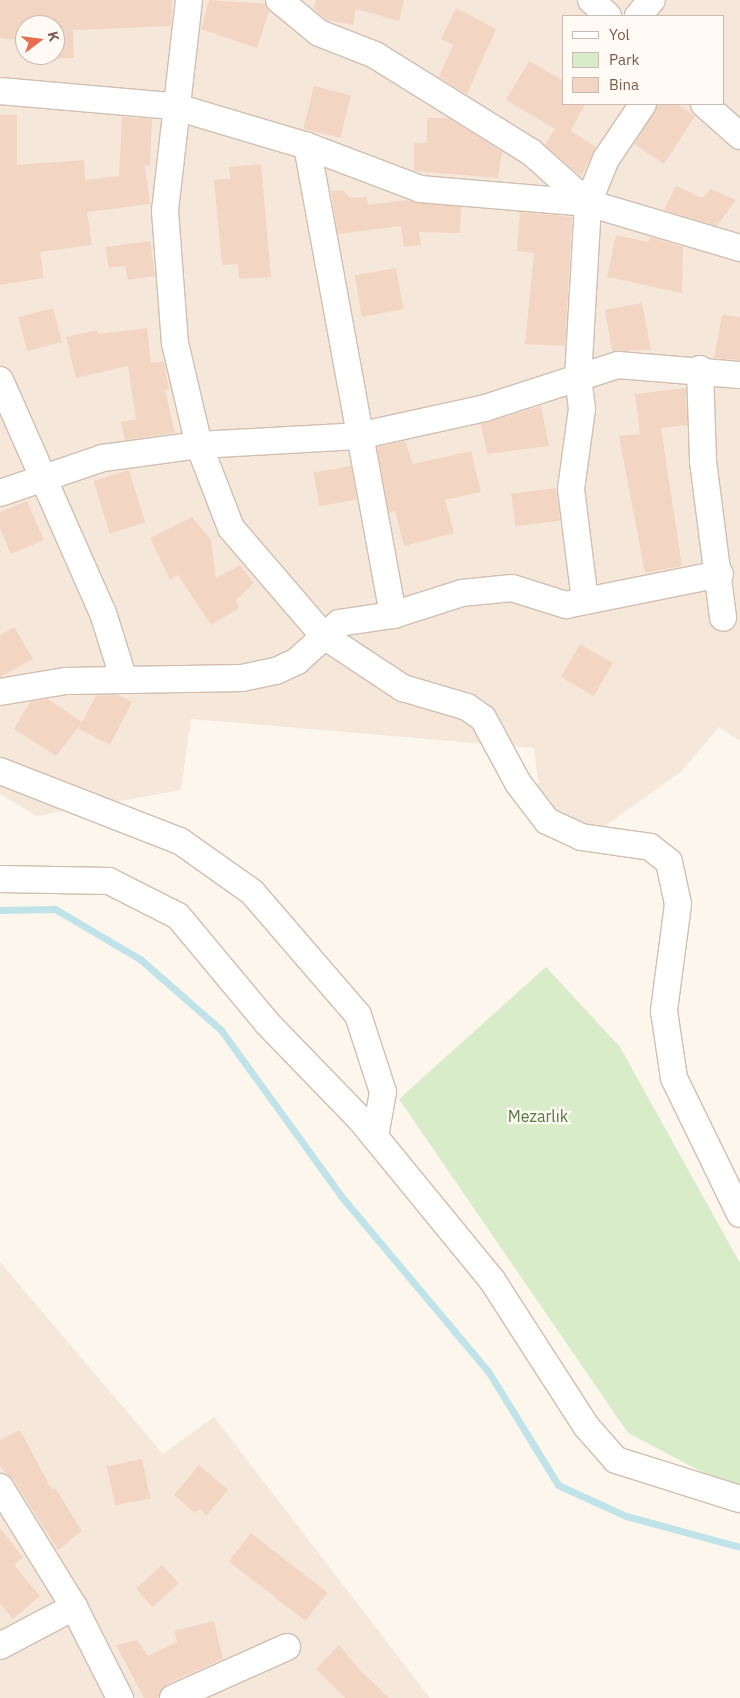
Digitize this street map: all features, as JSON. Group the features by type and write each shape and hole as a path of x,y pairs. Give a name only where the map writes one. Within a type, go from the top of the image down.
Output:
{"street":[{"path":"189,0 174,106 165,211 173,324 199,445 231,528 324,636 403,688 467,707 483,718 518,783 548,821 581,837 650,847 669,862 678,904 664,1011 674,1078 740,1214"},
{"path":"279,0 319,33 375,55 523,147 588,203"},
{"path":"591,0 607,15"},
{"path":"639,15 652,0"},
{"path":"0,92 174,106 307,146 420,189 588,203 740,248"},
{"path":"585,602 571,489 582,408 578,378 588,203 606,159 643,105"},
{"path":"705,105 740,136"},
{"path":"307,146 358,436 393,615"},
{"path":"0,493 103,458 199,445 358,436 485,408 618,365 700,369 740,375"},
{"path":"700,369 703,461 720,574 723,618"},
{"path":"0,380 42,479 103,613 124,680"},
{"path":"0,692 66,681 242,678 276,671 297,661 339,622 393,615 462,593 512,588 566,605 720,574"},
{"path":"0,771 180,841 252,892 358,1015 383,1092 375,1137"},
{"path":"0,879 109,881 178,916 267,1023 375,1137 492,1280 586,1426 616,1460 740,1499"},
{"path":"0,1487 74,1607 120,1698"},
{"path":"0,1646 74,1607"},
{"path":"173,1698 287,1647"}],"shaded area":[{"path":"0,0 740,0 740,741 719,727 682,771 592,835 541,807 534,748 191,719 181,790 37,816 0,794"},
{"path":"0,1262 163,1454 214,1417 430,1698 0,1698"}],"green space":[{"name":"Mezarlık","path":"546,967 620,1047 740,1263 740,1492 628,1433 399,1099"}],"building":[{"path":"0,0 172,0 171,26 73,30 74,58 65,58 65,15 15,15 15,40 0,38"},
{"path":"209,0 265,4 269,11 257,48 201,29"},
{"path":"316,0 404,0 399,21 356,9 353,25 327,20 314,9"},
{"path":"456,8 496,29 467,94 439,77 453,45 441,39"},
{"path":"529,61 562,80 562,105 584,105 571,131 596,147 581,176 545,145 555,129 506,100"},
{"path":"314,86 351,95 340,138 303,129"},
{"path":"657,105 678,105 695,116 664,164 634,144"},
{"path":"0,115 17,115 17,165 84,160 85,180 119,176 122,117 152,119 150,166 145,166 150,204 87,212 92,245 40,252 44,278 0,285"},
{"path":"427,118 449,118 502,152 498,178 414,171 414,143 427,143"},
{"path":"261,164 271,277 239,279 238,264 222,265 214,180 230,179 229,167"},
{"path":"676,186 702,198 711,189 736,200 717,226 664,210"},
{"path":"343,190 350,198 367,197 368,205 406,200 461,207 460,233 419,232 421,245 404,247 401,226 338,234 331,191"},
{"path":"520,212 572,217 565,346 525,344 534,253 517,251"},
{"path":"616,235 648,242 650,237 683,247 682,293 607,277"},
{"path":"150,241 155,276 128,280 125,266 109,268 105,247"},
{"path":"396,268 403,309 362,317 355,275"},
{"path":"642,303 651,350 612,351 605,310"},
{"path":"53,308 62,342 27,351 18,317"},
{"path":"722,315 740,317 740,360 714,358"},
{"path":"147,328 151,363 164,361 169,390 165,390 175,433 125,440 121,422 136,419 128,366 76,378 66,337 97,330 98,334"},
{"path":"686,388 687,425 661,428 682,566 645,573 619,436 640,434 635,394"},
{"path":"541,406 549,446 487,454 481,424"},
{"path":"405,441 413,464 471,451 481,492 445,500 454,533 404,546 395,511 389,513 377,447"},
{"path":"351,466 357,499 319,506 314,473"},
{"path":"129,470 145,523 110,533 94,481"},
{"path":"556,488 560,521 515,526 511,493"},
{"path":"27,501 44,540 11,554 0,529 0,512"},
{"path":"192,517 211,540 216,578 240,565 254,583 236,600 239,608 211,625 178,575 170,579 150,538"},
{"path":"14,627 33,659 0,677 0,635"},
{"path":"580,644 613,663 594,696 561,677"},
{"path":"118,695 132,702 110,745 79,729 81,724 56,756 14,729 30,702 48,699 82,722 96,696"},
{"path":"20,1430 52,1490 55,1488 82,1531 58,1550 13,1479 0,1467 0,1440"},
{"path":"142,1459 150,1498 115,1506 107,1466"},
{"path":"199,1465 228,1490 206,1516 201,1509 195,1513 174,1495"},
{"path":"0,1528 23,1557 14,1565 40,1596 13,1619 0,1604"},
{"path":"251,1533 327,1593 305,1621 229,1561"},
{"path":"162,1565 179,1584 153,1607 136,1588"},
{"path":"214,1621 223,1659 167,1684 158,1698 144,1698 116,1645 137,1640 148,1656 177,1642 174,1631"},
{"path":"339,1645 360,1670 389,1698 345,1698 316,1669"}],"waterway":[{"path":"0,910 55,909 140,959 221,1030 341,1196 488,1371 558,1485 626,1516 740,1547"}]}
